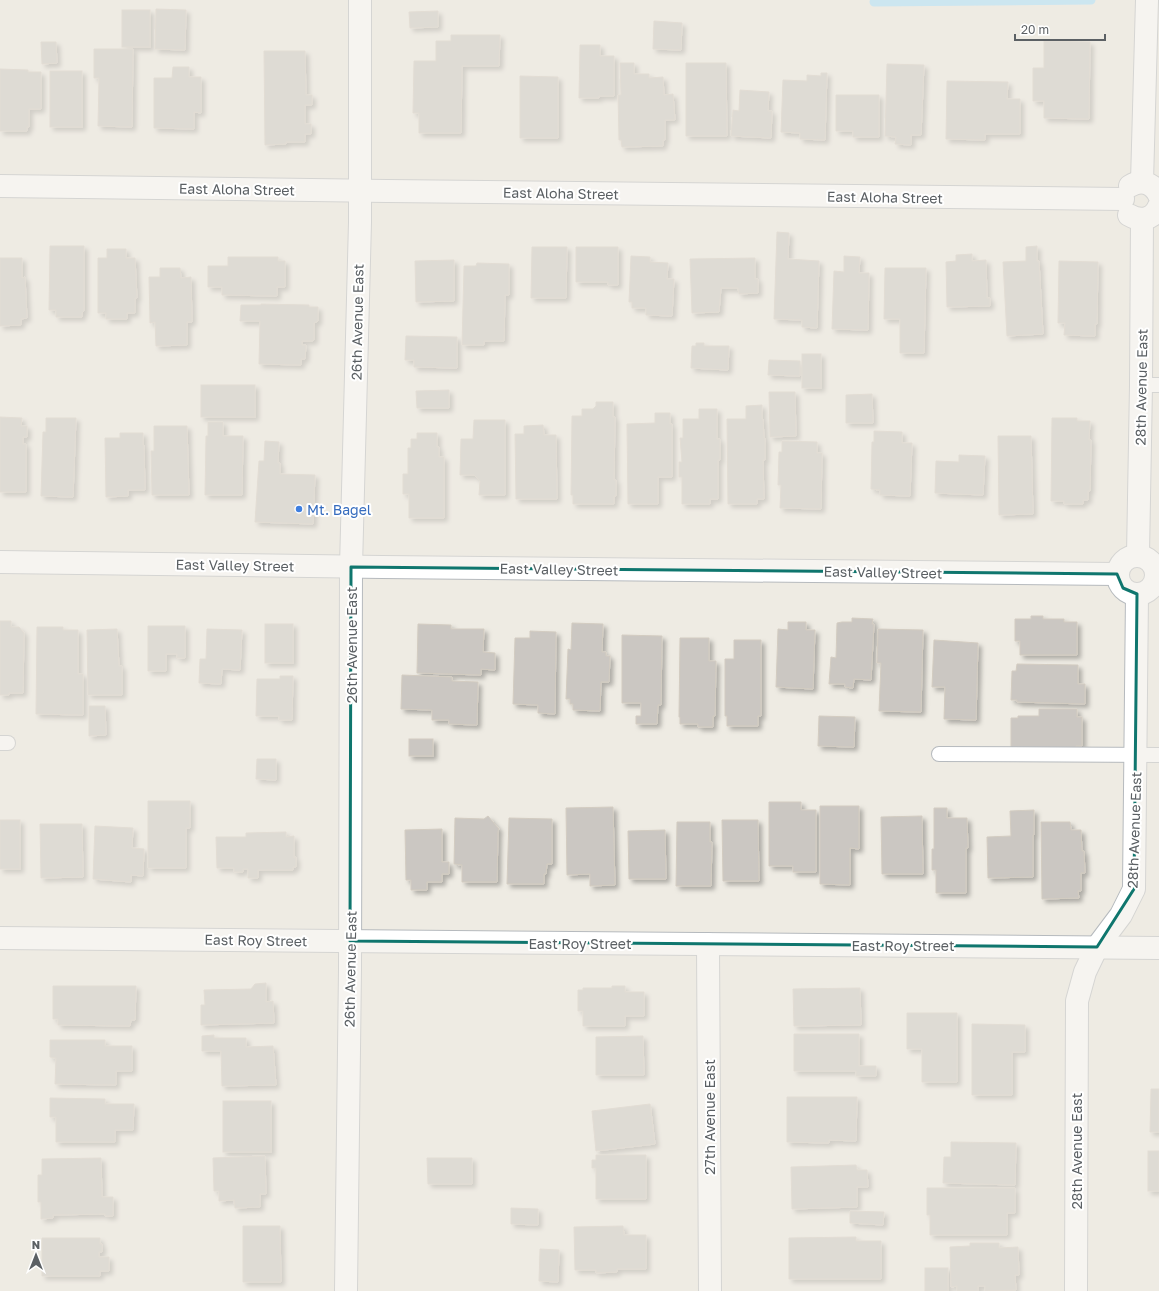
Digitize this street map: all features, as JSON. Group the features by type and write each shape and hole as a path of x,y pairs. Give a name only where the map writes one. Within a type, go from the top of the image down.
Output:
{"street":[{"name":"26th Avenue East","path":"346,1291 350,941 351,567 360,191 360,0"},
{"path":"1147,0 1151,189 1135,183 1125,190 1123,199 1124,209 1134,218 1142,219 1152,216 1159,206"},
{"name":"East Aloha Street","path":"0,186 1123,199"},
{"name":"28th Avenue East","path":"1138,555 1150,385 1142,219"},
{"path":"1138,555 1148,559 1153,564 1157,574 1154,583 1150,588 1145,592 1137,594 1127,592 1123,588 1119,583 1117,574 1123,560 1138,555"},
{"name":"East Valley Street","path":"0,562 351,567 1117,574"},
{"name":"28th Avenue East","path":"1076,1291 1077,1001 1085,972 1097,947 1121,916 1134,889 1137,594"},
{"name":"East Roy Street","path":"0,938 1159,948"},
{"name":"27th Avenue East","path":"708,944 710,1291"}],"lane":[{"path":"939,754 1159,755"}],"highlighted area":[{"path":"351,567 1117,574 1123,588 1137,594 1134,889 1097,947 350,941"}],"building":[{"path":"156,9 186,10 185,50 155,49"},
{"path":"122,10 150,10 150,47 122,47"},
{"path":"438,11 438,27 410,28 409,12"},
{"path":"654,21 682,23 681,50 653,49"},
{"path":"451,35 500,35 499,66 462,66 461,133 419,133 419,113 413,113 414,61 436,61 436,41 451,41"},
{"path":"1044,41 1090,42 1089,119 1044,118 1044,101 1033,101 1033,68 1044,68"},
{"path":"41,42 56,42 57,63 42,64"},
{"path":"580,45 600,45 600,56 614,56 614,96 579,98"},
{"path":"94,49 133,49 132,127 98,126 99,78 94,78"},
{"path":"264,51 305,51 306,95 312,95 312,105 305,105 305,124 311,124 311,134 305,134 305,142 286,142 286,144 265,145"},
{"path":"620,63 634,63 634,74 649,74 649,78 663,77 664,95 673,94 675,120 665,120 665,140 663,140 663,146 622,147 621,140 619,140 618,95 621,95"},
{"path":"686,63 726,63 727,136 686,136"},
{"path":"887,64 924,65 921,135 911,135 911,145 895,144 896,137 885,136"},
{"path":"173,67 189,67 189,77 201,77 201,113 194,112 194,129 154,128 154,78 172,78"},
{"path":"0,69 41,72 41,109 29,109 29,127 27,127 27,131 0,131"},
{"path":"50,71 82,71 82,127 50,127"},
{"path":"821,73 827,73 825,140 800,139 800,133 781,132 783,80 807,81 807,75 821,76"},
{"path":"520,76 558,77 558,138 520,138"},
{"path":"947,81 1008,82 1007,99 1020,99 1020,134 985,134 985,140 946,139"},
{"path":"740,90 769,92 768,111 772,111 771,138 731,136 733,110 739,111"},
{"path":"836,95 879,95 879,137 853,137 853,131 836,131"},
{"path":"777,232 789,233 788,259 819,261 817,328 802,327 802,320 774,319"},
{"path":"50,246 84,246 84,311 82,313 82,317 56,317 56,310 49,310"},
{"path":"1037,246 1043,334 1007,336 1003,262 1026,261 1026,247"},
{"path":"532,247 567,247 566,298 531,298"},
{"path":"576,247 618,247 618,285 608,285 608,282 576,282"},
{"path":"107,249 126,249 126,258 135,258 137,298 135,298 135,313 127,313 127,319 106,319 106,313 98,313 98,258 107,258"},
{"path":"972,254 972,261 986,260 987,298 990,298 990,306 947,307 946,262 956,261 956,255"},
{"path":"631,256 650,257 650,262 668,263 667,279 674,279 672,316 646,315 646,308 632,308 632,302 629,302"},
{"path":"844,256 860,257 859,273 869,273 868,330 832,329 834,271 844,272"},
{"path":"228,257 278,257 278,261 285,261 285,287 277,287 277,296 222,295 222,287 208,287 208,266 228,266"},
{"path":"0,258 22,258 22,278 25,277 27,318 21,319 21,325 0,326"},
{"path":"755,258 755,279 758,279 758,293 739,294 738,288 721,288 719,312 692,313 690,259"},
{"path":"454,260 454,301 416,302 415,261"},
{"path":"1059,261 1098,262 1097,324 1095,324 1095,336 1064,335 1065,323 1058,323"},
{"path":"477,263 509,264 509,295 505,295 504,341 484,341 484,345 462,345 464,266 476,266"},
{"path":"160,268 180,268 181,278 191,277 192,322 187,322 187,345 156,346 155,322 150,323 149,277 160,277"},
{"path":"885,268 926,268 924,353 900,353 900,319 884,319"},
{"path":"241,305 309,305 309,307 318,307 318,321 314,323 314,340 302,341 302,345 306,345 305,359 301,359 301,365 259,364 260,321 240,321"},
{"path":"406,336 457,337 457,368 414,367 414,360 405,360"},
{"path":"696,343 704,343 704,346 729,346 728,370 691,368 692,346 696,346"},
{"path":"802,354 821,354 821,388 802,388"},
{"path":"769,360 800,361 800,376 768,375"},
{"path":"201,385 255,385 255,417 201,417"},
{"path":"449,390 449,408 417,408 416,391"},
{"path":"769,392 795,392 796,436 770,437"},
{"path":"872,394 873,423 846,423 846,395"},
{"path":"596,402 613,402 613,417 615,417 614,480 616,480 616,496 614,496 614,504 573,504 573,495 571,495 572,416 582,416 582,409 593,409 596,406"},
{"path":"762,405 762,419 765,438 765,460 763,460 764,499 757,499 757,504 728,504 727,419 746,419 746,406"},
{"path":"699,409 717,409 717,439 720,439 720,460 718,460 718,499 710,499 710,504 682,504 682,477 679,477 679,462 682,462 680,438 683,438 683,419 699,419"},
{"path":"655,413 670,413 670,424 672,424 672,477 658,477 658,504 628,504 627,424 655,423"},
{"path":"0,417 22,418 21,426 27,426 27,437 23,437 23,444 26,444 26,492 0,492"},
{"path":"46,418 76,418 73,497 41,496 43,432 46,432"},
{"path":"1052,418 1077,418 1077,421 1090,421 1090,491 1088,491 1088,500 1083,500 1083,504 1064,504 1064,501 1051,501"},
{"path":"474,420 505,420 505,495 479,495 480,481 474,475 460,475 461,439 473,439"},
{"path":"208,422 223,422 223,436 243,436 242,495 205,495 206,436 208,436"},
{"path":"543,425 544,435 556,435 557,499 516,499 515,434 524,434 524,426"},
{"path":"154,426 187,426 189,495 152,495 151,451 154,451"},
{"path":"874,431 902,432 902,443 912,443 910,496 880,495 880,490 871,489 872,442 874,442"},
{"path":"120,433 143,433 145,490 128,490 128,496 106,497 105,438 120,438"},
{"path":"417,433 437,433 439,457 444,457 444,518 409,518 409,494 403,494 403,474 408,474 408,448 411,448 411,439 417,439"},
{"path":"998,436 1031,436 1033,514 999,515"},
{"path":"265,441 279,442 278,463 280,463 280,474 315,475 313,524 255,522 259,461 264,461"},
{"path":"782,441 817,442 817,453 822,453 821,509 780,508 781,485 778,485 779,452 782,452"},
{"path":"959,455 985,456 983,495 935,493 936,461 959,462"},
{"path":"1031,616 1043,616 1043,619 1064,619 1064,622 1077,622 1077,655 1020,655 1020,641 1015,641 1015,619 1031,619"},
{"path":"852,618 873,619 872,624 874,624 871,680 854,679 853,688 845,687 845,684 829,684 831,657 836,658 837,623 852,622"},
{"path":"0,621 11,621 11,627 19,627 24,633 23,693 9,693 9,695 0,695"},
{"path":"788,622 806,622 806,630 815,630 813,689 776,687 778,629 788,630"},
{"path":"572,623 603,624 602,652 606,652 606,656 610,656 609,682 601,682 600,711 573,710 573,704 570,704 570,699 566,699 568,649 571,650"},
{"path":"265,624 293,624 293,663 265,663"},
{"path":"418,624 451,625 451,629 484,629 483,652 495,653 495,670 481,669 481,675 417,673"},
{"path":"148,626 185,626 185,658 177,658 177,654 166,654 166,671 148,671"},
{"path":"37,627 63,627 63,630 78,630 78,674 83,674 83,715 36,714"},
{"path":"117,629 119,666 122,666 122,695 88,695 87,630"},
{"path":"207,629 242,630 240,670 222,669 221,684 199,683 200,659 206,659"},
{"path":"878,629 923,630 921,712 879,711 881,663 877,663"},
{"path":"530,631 556,632 555,714 538,713 538,705 513,704 515,638 530,638"},
{"path":"622,635 662,636 661,705 658,705 657,724 636,724 636,716 641,716 641,703 622,703"},
{"path":"680,638 709,638 709,661 716,661 715,716 713,716 713,727 698,727 698,724 680,724"},
{"path":"734,640 761,640 761,716 758,716 758,726 727,726 727,716 725,716 725,659 734,659"},
{"path":"934,640 978,643 976,720 944,719 945,687 932,687"},
{"path":"1017,664 1078,665 1078,684 1085,684 1085,704 1017,702 1017,700 1011,700 1012,671 1016,671"},
{"path":"402,675 452,677 452,681 478,682 477,725 449,724 449,720 432,720 432,710 401,709"},
{"path":"280,676 293,676 292,720 279,720 279,716 256,716 257,679 280,679"},
{"path":"89,706 105,706 106,735 89,736"},
{"path":"1039,709 1077,709 1077,717 1082,717 1082,746 1076,746 1076,750 1011,750 1011,718 1018,718 1018,716 1039,716"},
{"path":"819,716 855,717 854,747 818,746"},
{"path":"409,739 433,739 433,756 409,756"},
{"path":"257,759 276,759 276,780 256,779"},
{"path":"148,801 190,801 190,828 186,828 186,868 148,868"},
{"path":"769,802 801,802 801,810 816,810 816,872 793,872 793,866 769,866"},
{"path":"820,806 859,806 859,849 850,848 850,885 820,884"},
{"path":"613,807 615,885 590,886 590,874 567,875 566,808"},
{"path":"934,808 947,808 947,818 967,818 968,848 966,848 966,893 936,893 936,870 932,870 932,849 934,849"},
{"path":"1034,810 1033,877 988,878 987,837 1011,836 1010,811"},
{"path":"488,816 499,829 497,882 462,882 462,865 454,864 455,818 484,819"},
{"path":"922,816 923,874 882,874 881,817"},
{"path":"509,818 552,819 552,864 547,864 546,874 544,874 544,884 507,884"},
{"path":"0,820 20,820 20,869 0,869"},
{"path":"722,820 758,820 759,881 723,881"},
{"path":"677,822 710,822 710,842 712,842 711,886 676,886"},
{"path":"1041,822 1070,822 1071,830 1081,830 1085,873 1081,873 1081,891 1078,891 1079,898 1042,899"},
{"path":"40,824 82,824 83,877 41,878"},
{"path":"95,826 133,828 132,848 144,849 143,876 131,875 131,882 93,879"},
{"path":"442,829 442,862 449,862 449,874 442,874 442,882 427,882 427,890 411,890 411,880 406,880 405,830"},
{"path":"665,830 666,879 629,879 628,831"},
{"path":"286,832 286,837 294,836 294,858 296,857 296,867 293,867 293,870 258,870 258,878 248,878 248,869 243,869 243,872 234,872 234,868 217,868 216,837 246,837 246,833"},
{"path":"266,983 266,1002 273,1001 274,1023 201,1025 201,1005 205,1005 204,990 251,989 255,984"},
{"path":"53,986 136,986 135,1020 131,1020 130,1026 58,1025 58,1019 53,1019"},
{"path":"612,986 625,986 625,992 644,992 644,1016 625,1016 625,1026 583,1026 583,1011 578,1011 578,990 583,990 583,988 612,988"},
{"path":"860,988 861,1025 794,1026 793,989"},
{"path":"907,1013 957,1013 957,1082 922,1082 922,1049 907,1049"},
{"path":"972,1024 1025,1025 1025,1052 1012,1052 1012,1095 972,1095"},
{"path":"794,1034 859,1034 859,1066 876,1066 876,1076 856,1076 856,1071 794,1071"},
{"path":"214,1035 214,1038 246,1038 246,1047 273,1046 276,1085 222,1086 221,1051 202,1051 202,1036"},
{"path":"643,1036 644,1075 596,1075 596,1037"},
{"path":"50,1040 105,1040 105,1046 132,1046 132,1071 116,1071 116,1085 55,1084 56,1058 50,1057"},
{"path":"1151,1089 1159,1089 1159,1132 1150,1132"},
{"path":"787,1097 857,1097 856,1141 829,1140 829,1143 787,1142"},
{"path":"50,1098 105,1099 105,1104 134,1104 133,1130 115,1130 115,1142 56,1142 56,1117 50,1117"},
{"path":"223,1101 271,1101 271,1152 223,1152"},
{"path":"650,1104 655,1144 596,1151 592,1111"},
{"path":"951,1142 1016,1143 1015,1185 943,1183 944,1157 951,1157"},
{"path":"1148,1151 1159,1151 1159,1191 1148,1191"},
{"path":"596,1155 646,1155 646,1199 596,1199 596,1168 592,1168 592,1160 596,1160"},
{"path":"265,1156 266,1194 260,1194 260,1207 235,1208 234,1200 219,1201 219,1191 214,1191 213,1158"},
{"path":"101,1158 102,1197 113,1197 113,1216 105,1216 105,1214 53,1215 53,1218 41,1219 41,1202 38,1202 38,1175 42,1175 42,1159"},
{"path":"427,1158 472,1158 472,1184 428,1184"},
{"path":"856,1165 857,1170 867,1170 868,1187 857,1187 857,1207 792,1209 791,1167"},
{"path":"927,1188 1015,1188 1015,1213 1007,1213 1007,1235 930,1235 930,1215 927,1215"},
{"path":"511,1208 538,1209 538,1225 511,1224"},
{"path":"850,1211 884,1212 883,1225 850,1223"},
{"path":"243,1226 280,1226 281,1282 243,1282"},
{"path":"623,1226 624,1235 646,1235 646,1269 617,1269 617,1272 596,1273 596,1270 575,1270 574,1227"},
{"path":"856,1237 856,1241 881,1241 881,1279 789,1279 789,1238"},
{"path":"42,1238 100,1238 102,1252 99,1252 99,1257 109,1257 109,1271 100,1271 100,1276 42,1276"},
{"path":"970,1243 999,1243 999,1248 1018,1247 1019,1275 1015,1275 1016,1290 985,1291 985,1286 978,1286 978,1291 957,1291 957,1286 951,1287 950,1247 970,1246"},
{"path":"540,1249 559,1250 558,1282 539,1281"},
{"path":"925,1268 948,1268 948,1291 925,1291"}],"waterway":[{"path":"874,2 1091,0"}],"place":[{"name":"Mt. Bagel","path":"299,509"}]}
